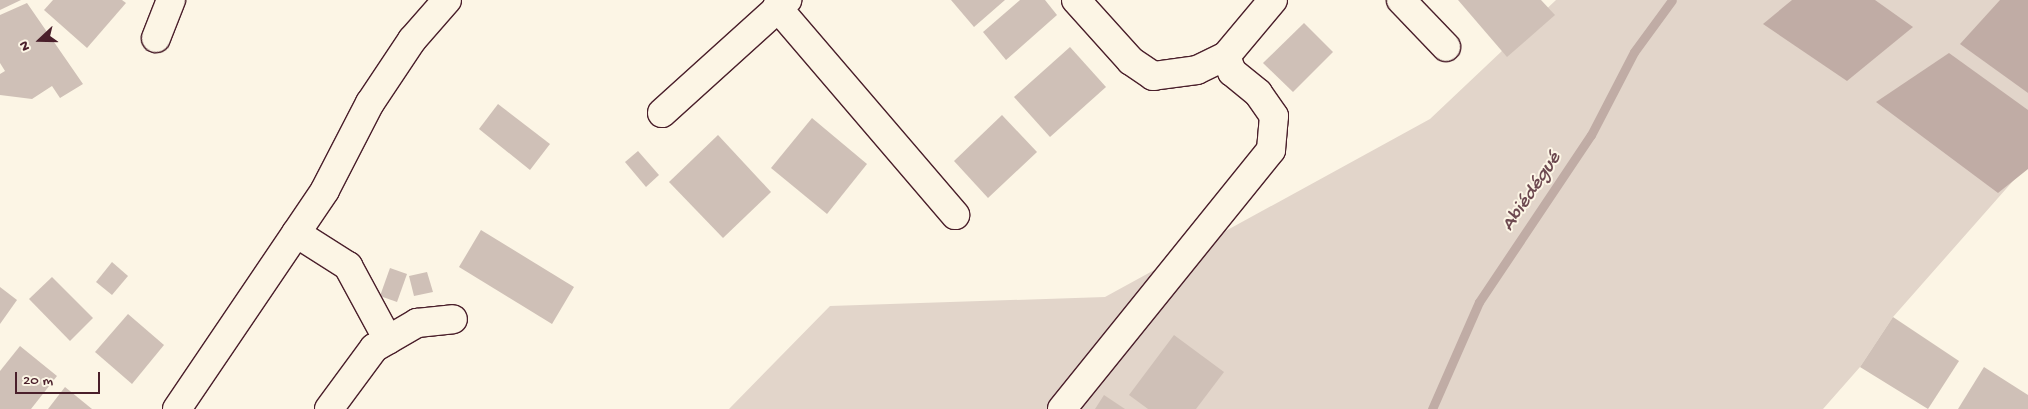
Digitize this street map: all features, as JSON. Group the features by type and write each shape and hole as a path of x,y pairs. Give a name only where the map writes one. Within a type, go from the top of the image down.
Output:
{"street":[{"path":"156,38 171,0"},
{"path":"177,409 325,190 370,103 412,40 447,0"},
{"path":"1076,0 1131,62 1153,76 1197,70 1226,56 1273,0"},
{"path":"1401,0 1446,47"},
{"path":"662,113 782,4 955,215"},
{"path":"1062,409 1271,150 1274,116 1258,93 1232,72 1226,56"},
{"path":"296,233 348,266 388,340"},
{"path":"329,409 374,348 417,323 453,319"}],"shaded area":[{"path":"1556,0 2028,0 2028,164 1893,317 1860,367 1823,409 729,409 830,306 1105,297 1430,119"},
{"path":"1792,0 1875,0 1913,27 1847,81 1763,24"},
{"path":"2000,0 2028,0 2028,93 1960,44"},
{"path":"1949,53 2028,110 2028,169 1998,193 1876,102"}],"building":[{"path":"0,0 21,0 0,10"},
{"path":"53,0 122,0 126,3 87,48 44,10"},
{"path":"951,0 1005,0 974,27"},
{"path":"1020,0 1045,0 1057,15 1006,60 983,32"},
{"path":"1458,0 1541,0 1555,15 1507,57"},
{"path":"27,3 83,84 60,98 52,86 32,99 0,95 0,74 5,71 0,63 0,15"},
{"path":"1304,23 1333,52 1293,92 1263,63"},
{"path":"1070,47 1106,87 1050,137 1014,97"},
{"path":"498,104 550,144 530,170 479,129"},
{"path":"1002,115 1037,152 988,198 954,161"},
{"path":"812,118 867,164 827,214 771,168"},
{"path":"718,135 771,192 723,238 669,182"},
{"path":"638,151 659,175 646,187 625,162"},
{"path":"481,230 574,287 552,324 459,267"},
{"path":"112,262 128,276 112,295 96,282"},
{"path":"390,268 407,274 397,302 380,296"},
{"path":"427,272 433,292 414,296 409,276"},
{"path":"52,277 93,318 70,341 29,299"},
{"path":"0,287 17,300 0,324"},
{"path":"128,314 164,345 132,384 95,352"},
{"path":"1893,317 1959,361 1928,409 1860,367"},
{"path":"1174,335 1224,372 1196,409 1148,409 1129,395"},
{"path":"20,346 57,376 31,409 0,409 0,371"},
{"path":"1984,367 2028,395 2028,409 1958,409"},
{"path":"65,387 92,409 48,409"},
{"path":"1104,395 1125,409 1095,409"}],"waterway":[{"name":"Abiédégué","path":"1432,409 1479,302 1591,135 1634,52 1672,0"}]}
